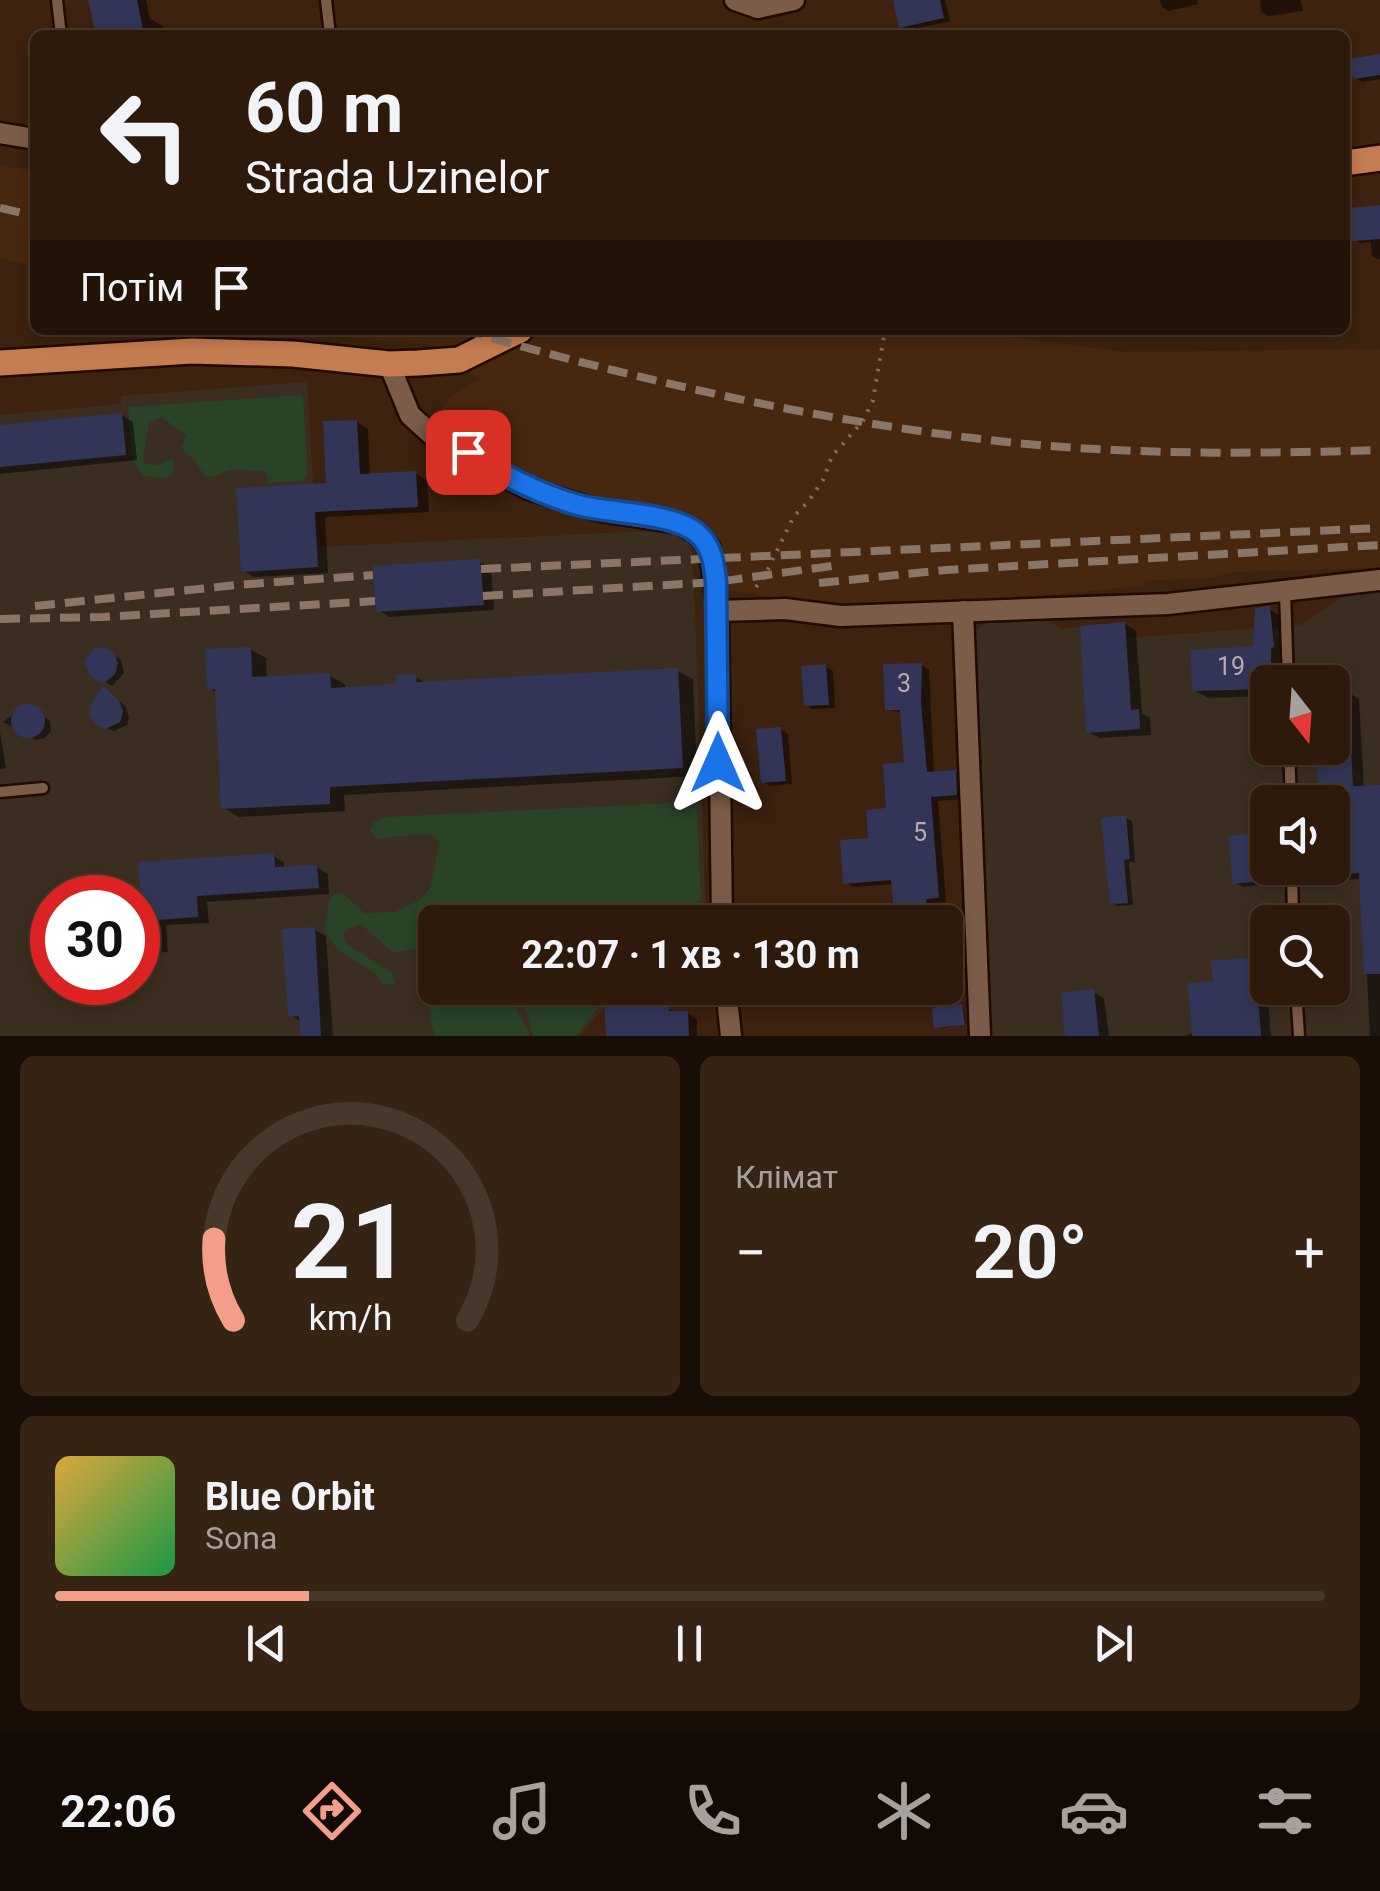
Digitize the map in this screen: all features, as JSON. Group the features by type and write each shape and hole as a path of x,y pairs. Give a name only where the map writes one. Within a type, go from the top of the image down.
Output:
{"main road":[{"path":"1350,162 1380,158"},
{"path":"0,363 192,351 294,354 389,364 459,360 510,335"}],"street":[{"path":"736,0 758,8 794,0"},
{"path":"0,133 30,138"},
{"path":"389,364 403,401 420,426 508,478 581,506 666,520 697,534 709,547 718,611 722,905"},
{"path":"718,611 785,610 841,616 1168,604 1380,580"},
{"path":"963,611 980,1036"},
{"path":"728,1005 731,1036"}],"lane":[{"path":"57,0 60,30"},
{"path":"326,0 329,30"},
{"path":"1285,590 1287,665"},
{"path":"0,792 43,788"},
{"path":"1297,1005 1299,1036"}],"path":[{"path":"746,610 794,516 808,503 832,456 862,421 873,400 884,335"}],"shaded area":[{"path":"0,165 30,170 30,266 0,258"},
{"path":"322,335 998,335 1125,352 1380,349 1380,568 1236,572 1210,578 1144,581 1142,586 974,602 806,608 779,598 730,591 715,542 705,524 690,516 613,503 545,485 433,422 451,396 479,379 433,345"},
{"path":"307,382 317,547 665,530 686,539 692,550 694,584 705,905 418,905 418,1005 606,1005 580,1036 0,1036 0,415 121,404 121,396"},
{"path":"1380,589 1380,1036 990,1036 972,639 975,631 988,622 1043,617 1060,629 1125,622 1127,638 1300,625 1352,591"}],"green space":[{"path":"303,395 308,474 303,481 268,483 263,470 234,469 205,477 195,460 181,448 187,436 161,417 149,422 143,460 157,465 174,458 172,475 143,475 132,460 128,407"},
{"path":"696,786 698,905 418,905 418,945 413,950 393,952 360,924 345,930 347,944 392,973 395,984 384,985 373,971 338,950 324,931 330,898 335,893 343,894 364,913 395,912 420,900 430,888 440,842 433,835 416,834 377,839 370,830 374,822 386,817 673,803 691,794"},
{"path":"431,1005 514,1005 530,1036 434,1036"},
{"path":"521,1005 600,1005 576,1036 533,1036 527,1011"}],"building":[{"path":"88,0 137,0 143,30 95,30"},
{"path":"893,0 940,0 944,18 899,28"},
{"path":"1380,54 1380,75 1353,79 1350,59"},
{"path":"1380,205 1380,239 1352,241 1350,208"},
{"path":"122,413 126,455 0,467 0,425"},
{"path":"357,420 360,474 416,471 418,507 315,512 318,567 241,572 236,488 326,483 323,421"},
{"path":"480,559 484,605 376,612 373,566"},
{"path":"1270,606 1274,647 1271,665 1250,665 1250,689 1192,691 1190,650 1253,646 1255,608"},
{"path":"1125,622 1131,710 1139,709 1140,729 1086,733 1080,626"},
{"path":"105,647 114,653 118,663 115,674 103,684 90,676 84,661 94,648"},
{"path":"251,647 252,677 330,673 331,688 396,684 395,675 416,674 417,682 678,668 683,768 330,787 330,804 221,809 215,689 207,690 205,649"},
{"path":"922,663 927,772 956,770 957,795 931,797 939,898 926,899 927,905 893,905 891,880 843,884 840,840 868,838 866,810 886,808 883,764 904,762 900,710 885,710 883,664"},
{"path":"826,664 829,705 804,706 801,666"},
{"path":"103,686 119,701 123,711 120,722 105,729 89,715"},
{"path":"28,704 40,709 45,721 40,733 28,738 16,733 11,721 16,709"},
{"path":"781,727 786,781 761,783 756,729"},
{"path":"1350,727 1353,786 1380,785 1380,974 1364,974 1359,873 1350,873 1350,785 1318,785 1317,765 1350,765"},
{"path":"1126,815 1130,859 1124,860 1128,903 1110,904 1101,818"},
{"path":"1249,834 1250,882 1233,884 1228,836"},
{"path":"274,853 275,867 317,865 319,888 197,896 198,917 160,920 160,875 139,875 138,862"},
{"path":"315,927 321,1036 300,1036 299,1016 288,1017 282,929"},
{"path":"1250,957 1250,1005 1259,1005 1261,1036 1192,1036 1188,983 1213,981 1211,961"},
{"path":"1094,989 1099,1036 1065,1036 1061,993"},
{"path":"604,1005 669,1006 669,1011 688,1011 689,1036 606,1036"},
{"path":"962,1005 965,1025 934,1028 932,1008"}],"railway":[{"path":"0,208 30,215"},
{"path":"482,335 732,398 938,434 1147,451 1380,450"},
{"path":"481,569 1380,528"},
{"path":"819,583 946,570 1380,545"},
{"path":"483,596 716,582 839,565"},
{"path":"35,606 373,575"},
{"path":"0,619 375,601"}],"route":[{"path":"468,452 528,489 601,511 678,523 704,540 713,559 718,611 718,763"}]}
